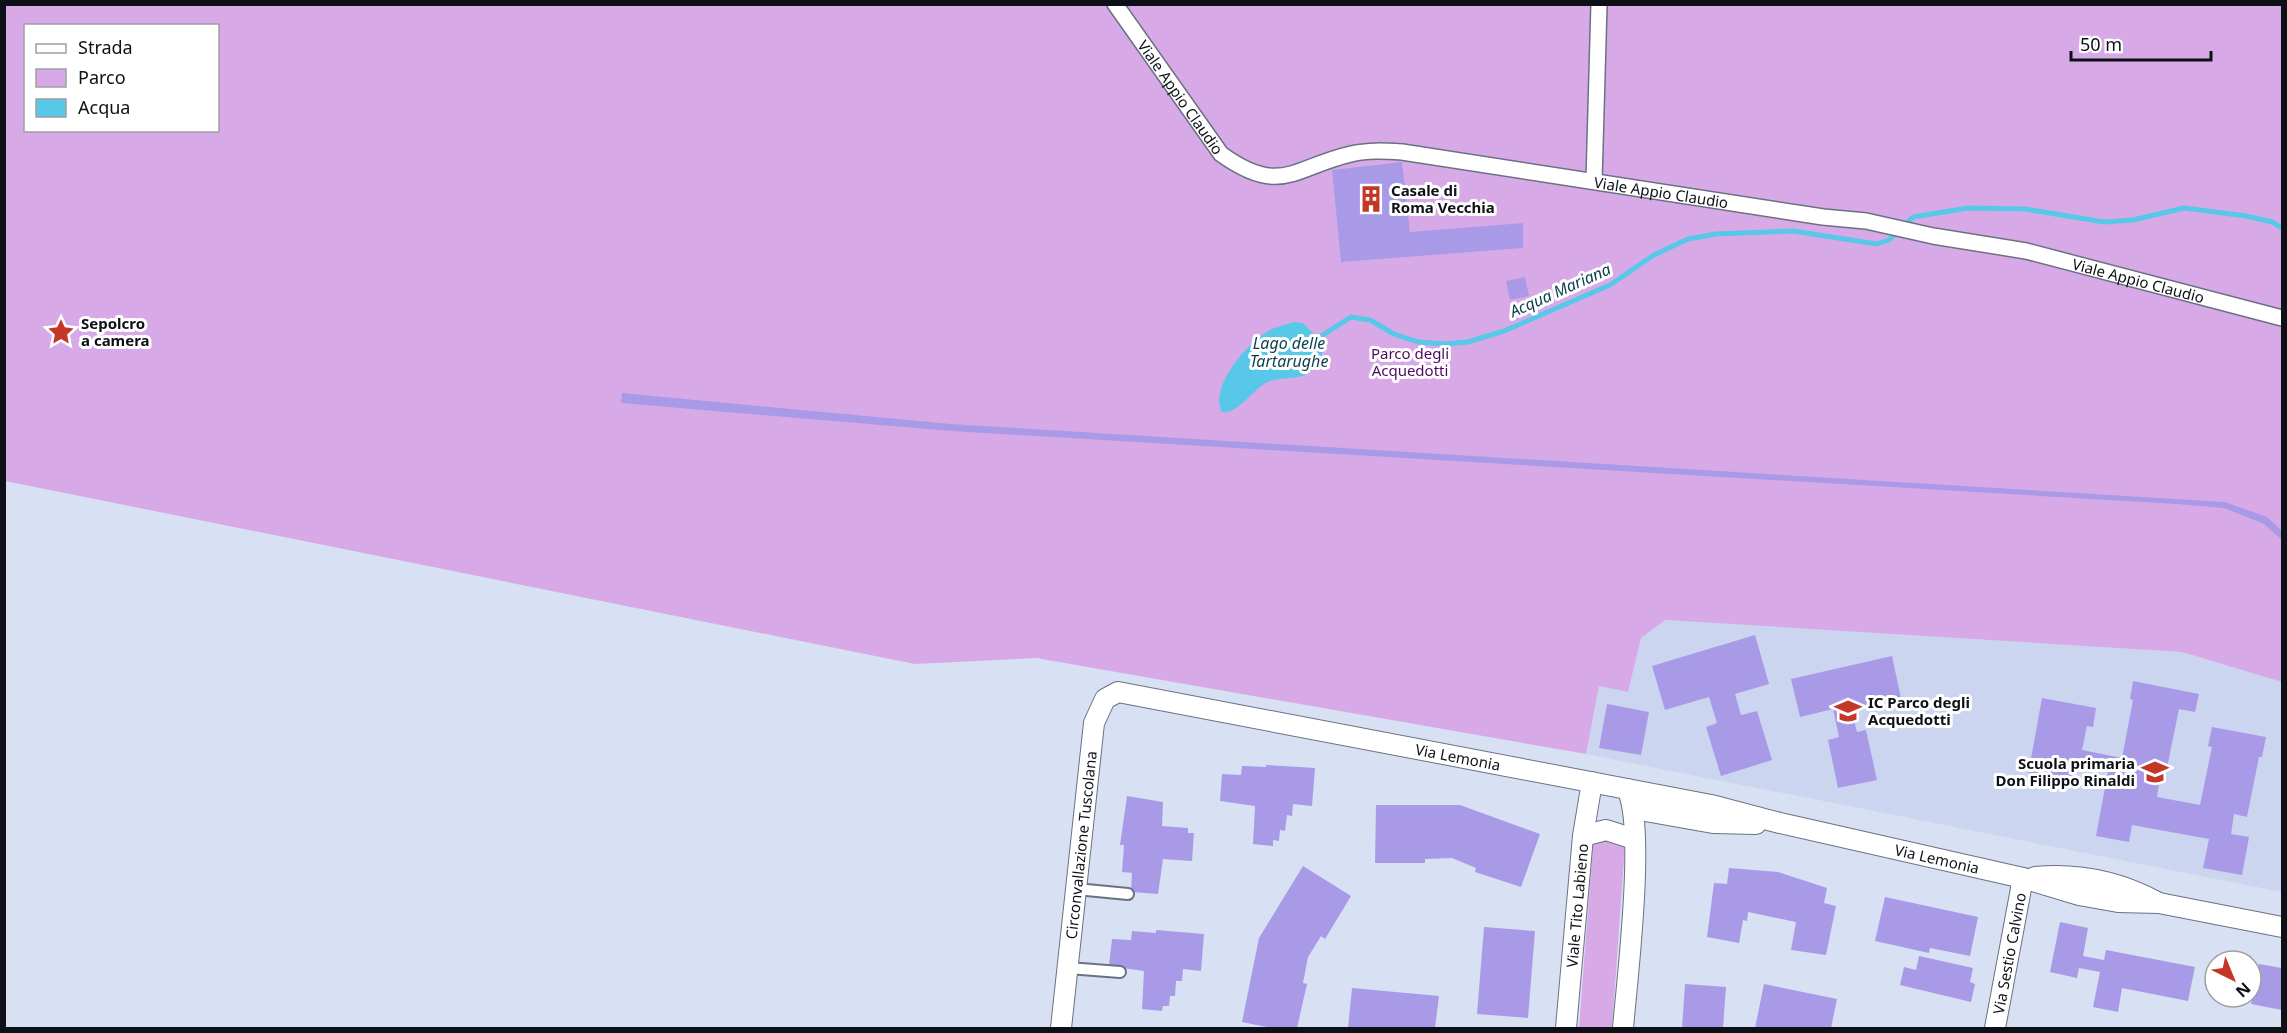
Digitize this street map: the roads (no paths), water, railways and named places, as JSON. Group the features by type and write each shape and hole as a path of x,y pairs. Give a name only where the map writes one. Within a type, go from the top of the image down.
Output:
{"street":[{"name":"Viale Appio Claudio","path":"1115,4 1221,154 1237,165 1262,175 1292,176 1350,154 1380,151 1882,225 1921,234 2051,256 2283,318"},
{"path":"1594,181 1599,4"},
{"name":"Circonvallazione Tuscolana","path":"1061,1029 1097,712 1105,699 1113,694 1138,695"},
{"name":"Via Lemonia","path":"1138,695 1711,805 1780,823 2023,878 2057,875 2090,879 2130,888 2159,903 2280,927"},
{"name":"Viale Tito Labieno","path":"1566,1029 1583,836 1592,782"},
{"path":"1623,1029 1634,839 1634,809 1627,789"},
{"name":"Via Lemonia","path":"1634,809 1713,823 1780,823"},
{"path":"1583,836 1606,830 1634,839"},
{"name":"Via Sestio Calvino","path":"1995,1029 2023,878"}],"lane":[{"path":"1076,889 1128,894"},
{"path":"1068,968 1120,972"}],"water":[{"name":"Lago delle Tartarughe","path":"1294,322 1303,323 1324,344 1317,366 1298,377 1269,381 1233,410 1222,412 1219,402 1221,390 1226,377 1243,353 1263,334"}],"waterway":[{"name":"Acqua Mariana","path":"1315,340 1351,317 1370,320 1394,334 1418,342 1445,344 1468,342 1504,331 1610,285 1654,255 1688,239 1716,234 1793,231 1877,244 1889,240 1913,217 1968,208 2025,209 2104,222 2133,220 2184,208 2246,216 2272,222 2282,228"}],"place":[{"name":"Casale di Roma Vecchia","path":"1371,199"},
{"name":"Sepolcro a camera","path":"61,332"},
{"name":"IC Parco degli Acquedotti","path":"1848,711"},
{"name":"Scuola primaria Don Filippo Rinaldi","path":"2155,772"}],"park label":[{"name":"Parco degli Acquedotti","path":"1410,362"}]}
